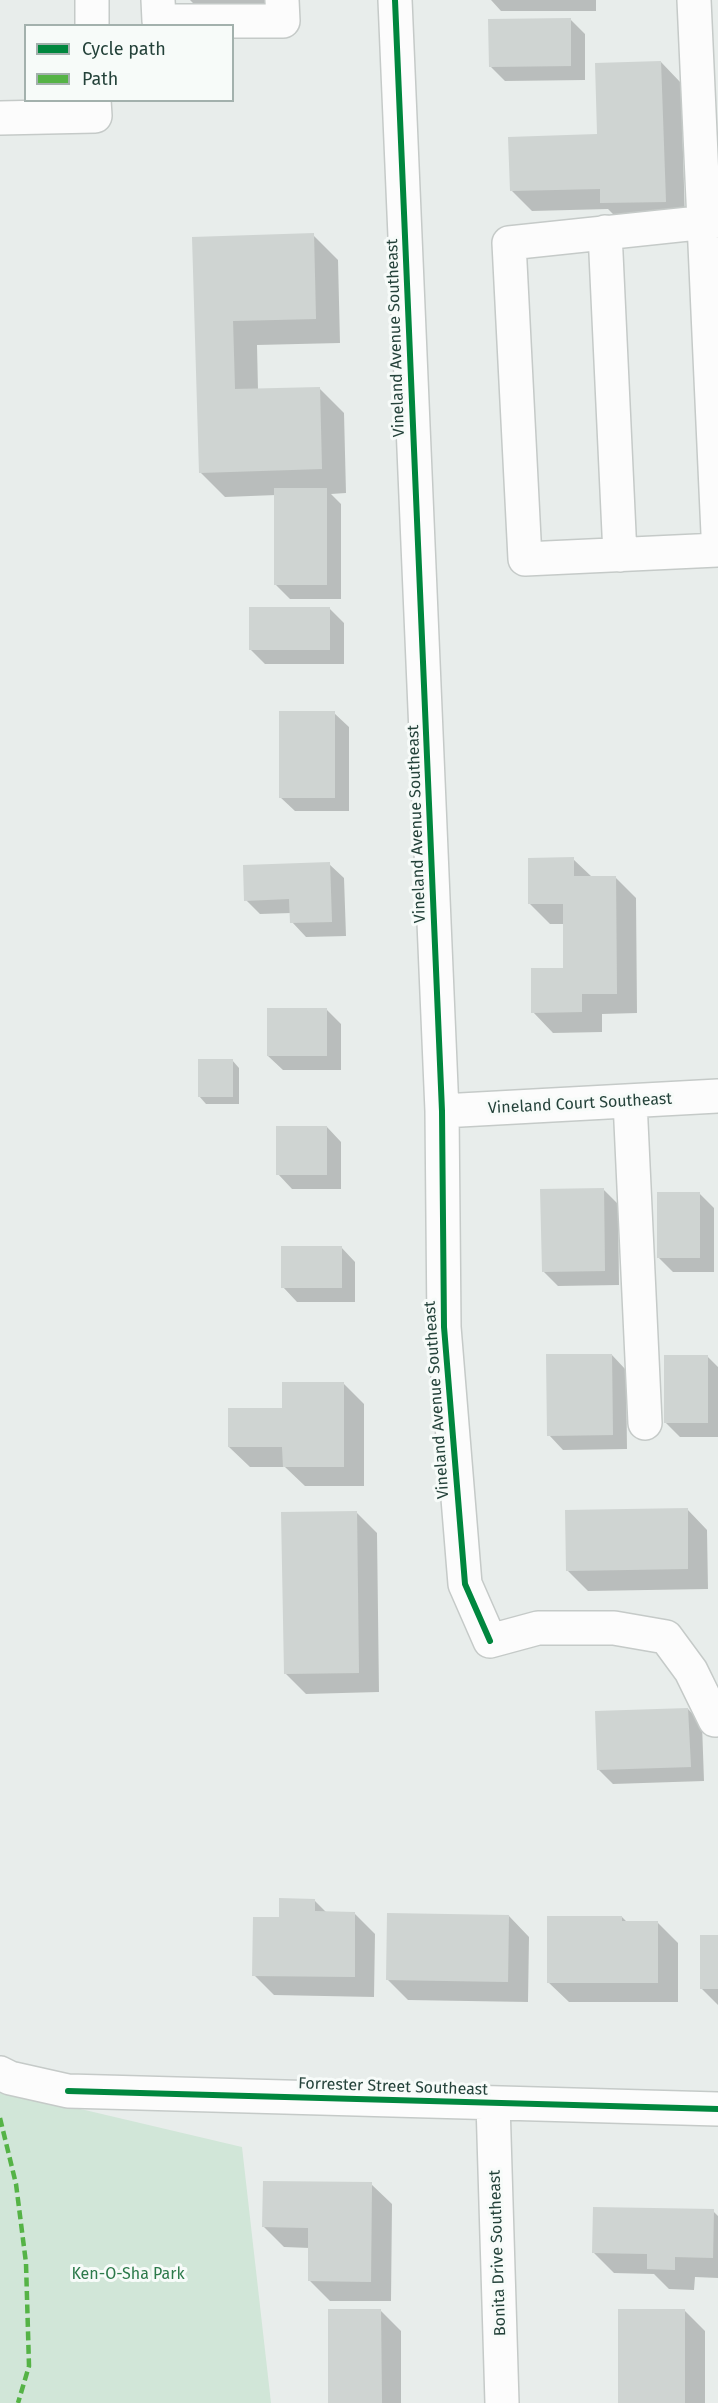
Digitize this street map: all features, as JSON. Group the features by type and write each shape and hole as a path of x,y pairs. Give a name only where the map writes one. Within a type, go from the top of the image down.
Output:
{"street":[{"path":"92,0 92,24"},
{"path":"158,0 159,21 283,21 282,0"},
{"name":"Vineland Avenue Southeast","path":"395,0 442,1111 444,1327 465,1584 490,1641 538,1628 615,1628 666,1637 691,1671 715,1720"},
{"path":"694,0 711,222 718,534"},
{"path":"0,118 95,116 94,102"},
{"path":"711,222 604,231 508,243 525,559 718,550"},
{"path":"604,231 620,555"},
{"name":"Vineland Court Southeast","path":"442,1111 718,1096"},
{"path":"630,1101 645,1423"},
{"name":"Forrester Street Southeast","path":"0,2073 10,2078 68,2091 718,2109"},
{"name":"Bonita Drive Southeast","path":"493,2103 502,2403"}],"green space":[{"name":"Ken-O-Sha Park","path":"0,2090 242,2147 271,2403 0,2403"}],"building":[{"path":"571,18 571,66 489,67 488,19"},
{"path":"661,61 666,202 600,203 600,189 510,191 508,137 597,134 595,63"},
{"path":"314,233 316,319 233,321 235,389 320,387 322,469 199,473 192,237"},
{"path":"274,488 327,488 327,585 274,585"},
{"path":"249,607 330,607 330,650 249,650"},
{"path":"279,711 335,711 335,798 279,798"},
{"path":"574,857 574,876 616,876 617,994 582,994 582,1012 531,1013 531,968 563,968 563,904 528,904 528,858"},
{"path":"330,862 332,922 290,923 289,899 244,901 243,865"},
{"path":"267,1008 327,1008 327,1056 267,1056"},
{"path":"198,1059 233,1059 233,1097 198,1097"},
{"path":"276,1126 327,1126 327,1175 276,1175"},
{"path":"604,1188 605,1271 542,1272 540,1189"},
{"path":"657,1192 700,1192 700,1258 657,1258"},
{"path":"281,1246 342,1246 342,1288 281,1288"},
{"path":"546,1354 612,1354 613,1435 547,1436"},
{"path":"664,1355 708,1355 708,1423 664,1423"},
{"path":"282,1382 344,1382 344,1467 283,1467 282,1447 228,1447 228,1408 282,1408"},
{"path":"688,1508 688,1569 566,1571 565,1510"},
{"path":"357,1511 359,1673 284,1674 281,1512"},
{"path":"688,1708 691,1767 597,1770 595,1711"},
{"path":"279,1898 315,1899 315,1911 355,1912 355,1977 252,1976 253,1917 279,1917"},
{"path":"387,1913 509,1915 508,1982 386,1980"},
{"path":"547,1916 622,1916 622,1921 658,1921 658,1983 547,1983"},
{"path":"700,1935 718,1935 718,1989 700,1989"},
{"path":"263,2181 372,2182 371,2282 308,2281 308,2228 262,2227"},
{"path":"593,2207 714,2209 713,2258 675,2257 675,2270 647,2269 647,2254 592,2253"},
{"path":"328,2309 381,2309 382,2403 328,2403"},
{"path":"618,2309 685,2309 685,2403 618,2403"}],"marked path":[{"path":"0,2118 16,2184 26,2263 29,2366 18,2403"}],"cycle path":[{"path":"395,0 442,1111 444,1327 465,1584 490,1641"},
{"path":"68,2091 718,2109"}]}
